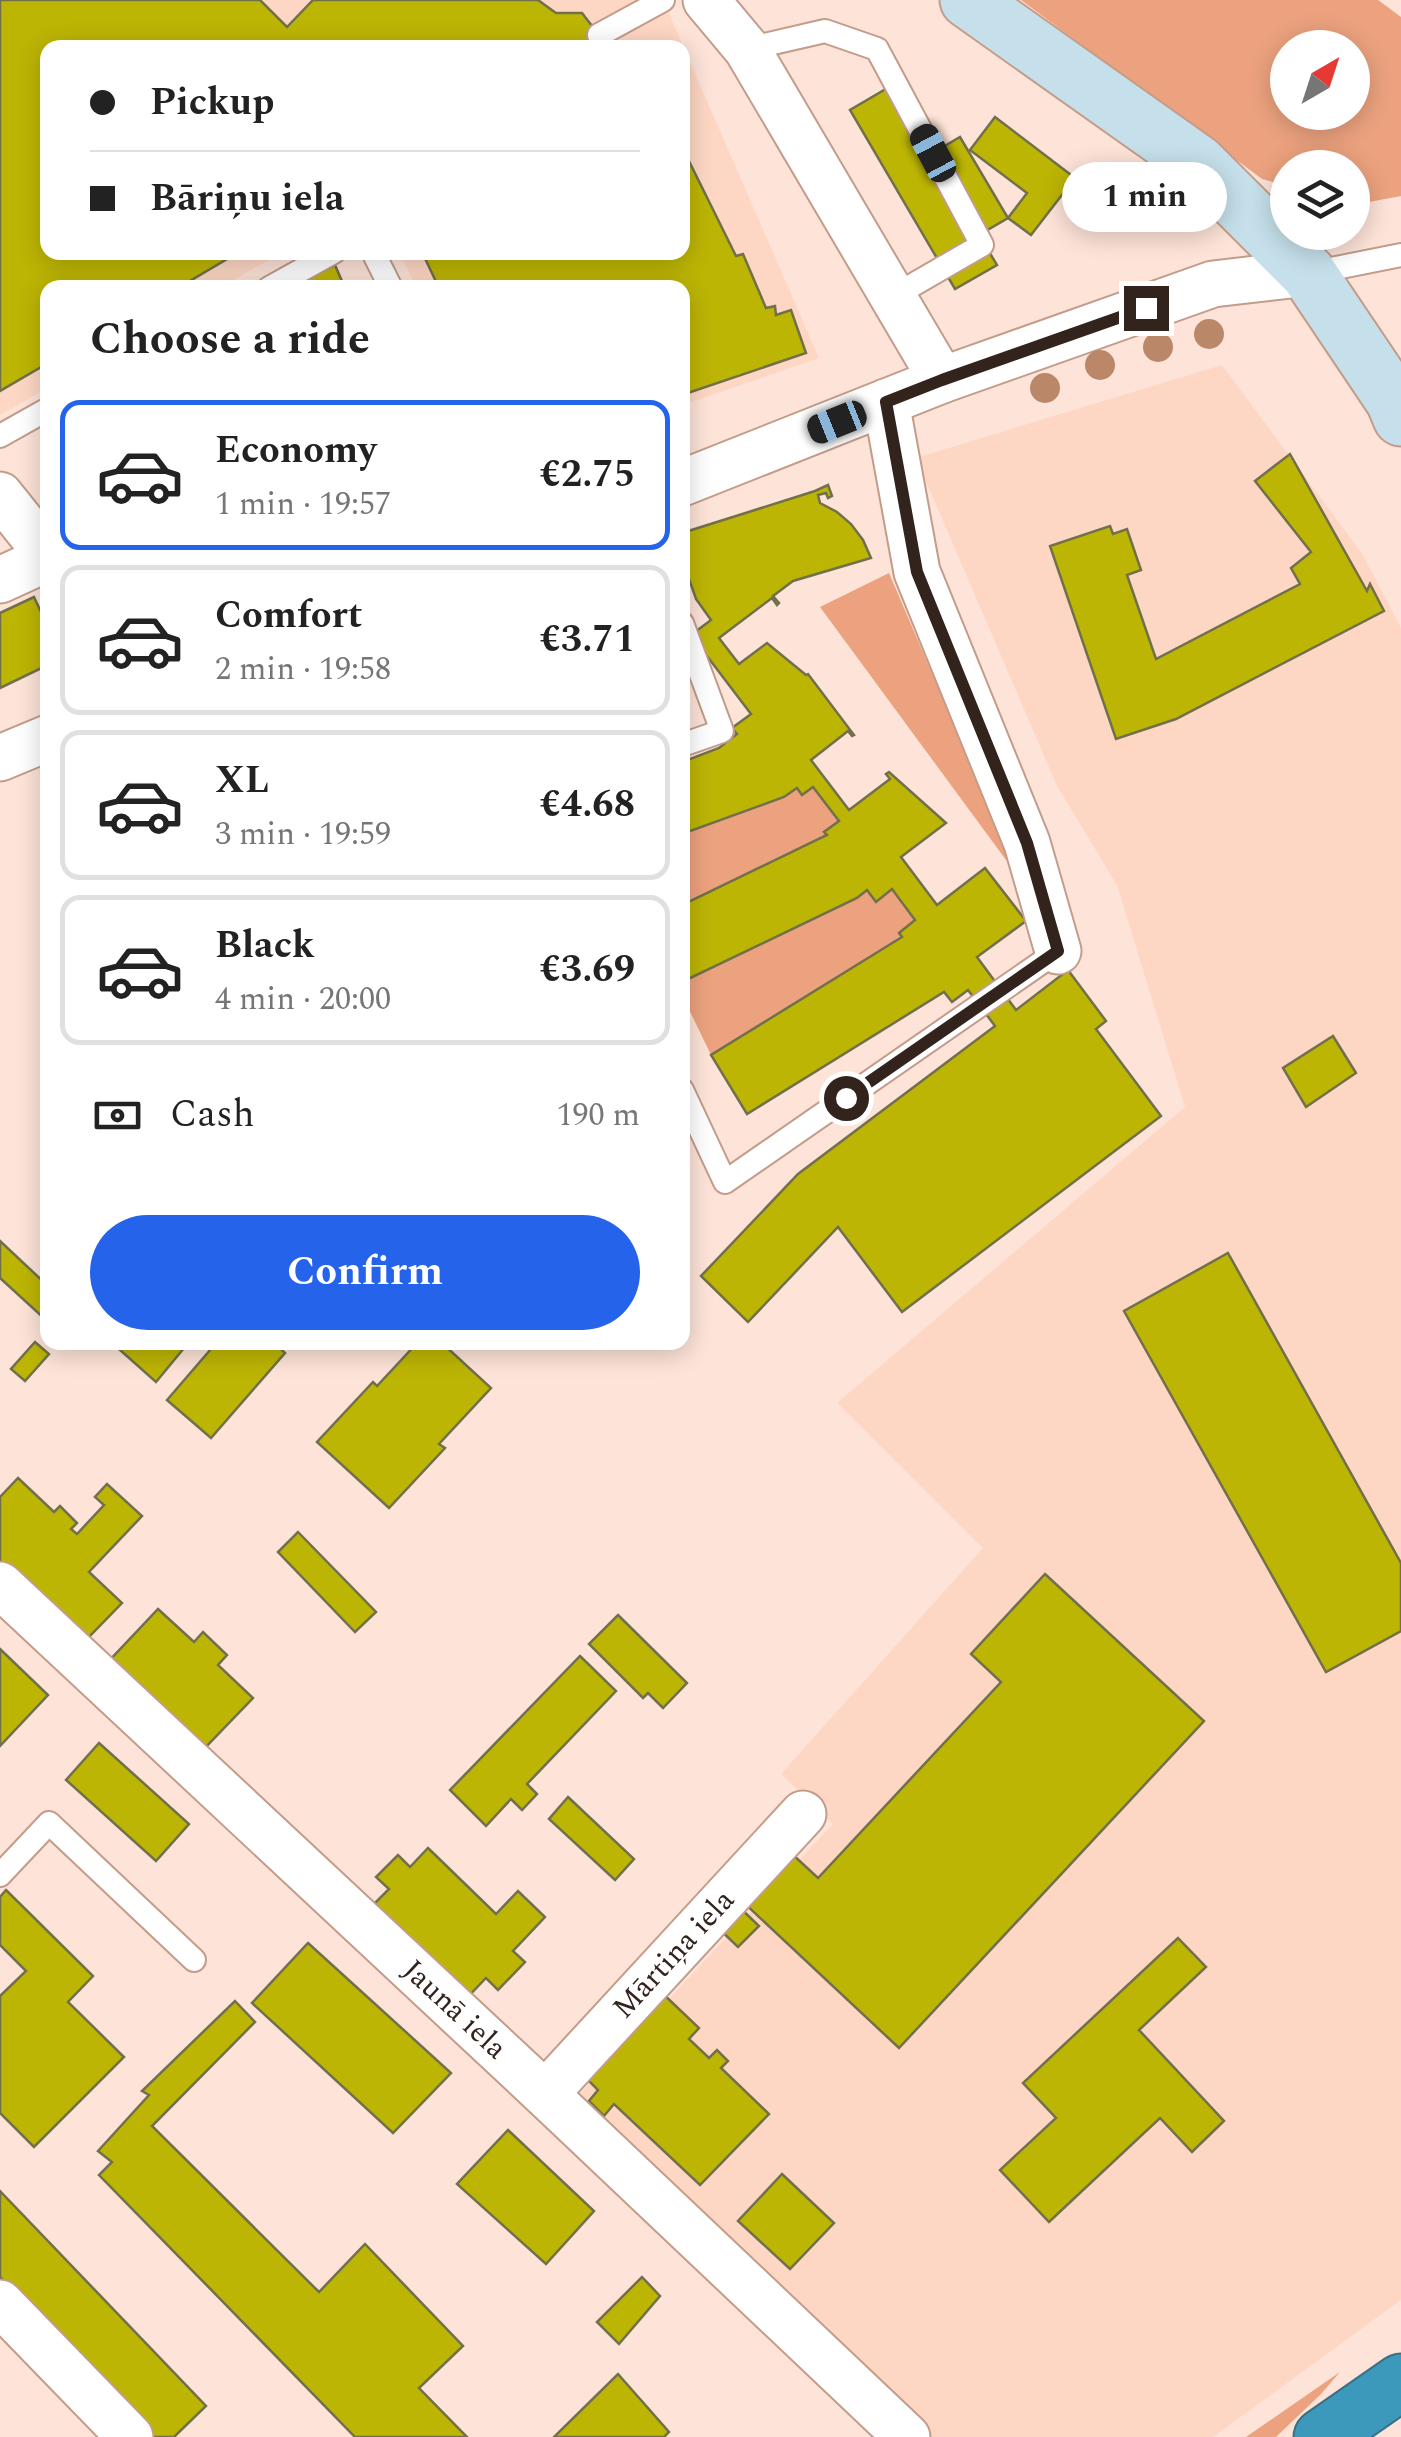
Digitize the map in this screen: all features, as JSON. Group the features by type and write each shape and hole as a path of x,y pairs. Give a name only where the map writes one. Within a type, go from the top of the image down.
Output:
{"highway":[{"path":"1322,2437 1401,2382"}],"main road":[{"path":"968,0 1198,163 1308,274 1394,401 1401,418"}],"street":[{"path":"706,0 747,48 942,380"},
{"path":"690,481 942,380 1214,284 1308,274"},
{"path":"886,402 917,572 1027,843 1058,951"},
{"path":"0,495 40,542"},
{"path":"0,580 40,550"},
{"path":"0,758 40,741"},
{"name":"Jaunā iela","path":"0,1585 545,2094 894,2433"},
{"name":"Mārtiņa iela","path":"545,2094 803,1814"},
{"path":"0,2302 130,2437"}],"lane":[{"path":"599,35 664,0"},
{"path":"747,48 825,30 877,50 982,245 892,298"},
{"path":"1308,274 1401,254"},
{"path":"283,280 320,260"},
{"path":"0,436 40,414"},
{"path":"690,645 722,731 690,742"},
{"path":"690,1107 725,1182 1058,951"},
{"path":"0,1875 49,1823 194,1960"}],"shaded area":[{"path":"0,0 663,0 680,40 40,40 40,260 269,260 233,280 40,280 40,392 0,415"},
{"path":"1021,0 1378,0 1401,17 1401,196 1370,202 1370,150 1270,150 1270,181"},
{"path":"690,62 819,358 690,403 690,280 413,280 403,260 690,260"},
{"path":"1222,365 1363,555 1401,628 1401,2300 1213,2437 931,2437 572,2102 833,1824 781,1774 983,1548 837,1403 1185,1107 1117,885 1057,786 916,458"},
{"path":"889,573 1020,879 820,607"},
{"path":"813,787 839,821 825,832 827,835 690,902 690,831 784,797 797,788 802,795"},
{"path":"892,889 915,920 899,932 902,937 711,1055 690,1012 690,979 867,890 876,901"},
{"path":"1340,2372 1276,2437 1246,2437"}],"building":[{"path":"0,0 260,0 287,27 313,0 538,0 556,13 582,13 603,40 40,40 40,260 225,260 192,280 40,280 40,368 0,391"},
{"path":"891,86 931,154 960,137 1008,218 979,235 997,265 955,289 850,110"},
{"path":"995,117 1075,178 1031,235 1008,218 1027,193 970,150"},
{"path":"690,163 736,256 743,254 766,308 775,306 776,315 791,310 806,353 690,392 690,280 435,280 426,260 690,260"},
{"path":"335,265 342,280 304,280"},
{"path":"1290,454 1367,591 1370,584 1384,611 1176,719 1116,739 1050,546 1110,526 1113,534 1127,529 1141,570 1127,575 1156,659 1300,584 1291,568 1311,552 1255,481"},
{"path":"828,485 832,496 818,495 820,503 851,524 871,558 793,581 773,596 777,605 772,598 719,638 739,664 767,643 808,674 854,735 848,731 811,760 849,810 890,779 886,774 889,772 946,823 901,857 937,905 985,868 1026,921 977,957 1016,1010 1068,970 1106,1021 1096,1029 1161,1116 902,1312 838,1227 748,1322 701,1276 798,1174 995,1026 968,990 952,1002 944,992 747,1114 711,1055 902,937 899,933 915,920 892,889 876,902 867,890 690,978 690,901 827,835 824,832 839,821 813,787 802,795 797,788 784,797 690,831 690,759 719,748 737,734 732,728 751,714 691,635 711,620 696,599 690,582 690,530"},
{"path":"34,597 40,610 40,669 0,688 0,613"},
{"path":"1333,1036 1356,1073 1306,1107 1283,1068"},
{"path":"0,1241 40,1278 40,1315 0,1278"},
{"path":"1228,1253 1401,1563 1401,1631 1326,1672 1124,1311"},
{"path":"35,1342 49,1354 25,1381 11,1369"},
{"path":"120,1350 182,1350 156,1382"},
{"path":"210,1350 285,1353 211,1438 167,1400"},
{"path":"411,1350 450,1350 491,1388 439,1444 445,1448 389,1508 317,1442 373,1382 377,1386"},
{"path":"18,1478 54,1512 60,1506 77,1523 71,1529 77,1534 104,1505 95,1497 107,1484 142,1516 89,1572 122,1603 85,1641 0,1561 0,1497"},
{"path":"298,1532 376,1612 355,1632 278,1552"},
{"path":"1045,1574 1204,1721 899,2048 743,1902 790,1852 818,1878 1001,1682 971,1654"},
{"path":"158,1609 194,1642 203,1632 227,1655 218,1665 253,1698 201,1752 108,1662"},
{"path":"618,1615 687,1683 663,1708 648,1693 643,1698 589,1644"},
{"path":"0,1649 48,1695 0,1746"},
{"path":"580,1656 616,1691 527,1784 537,1794 522,1810 511,1799 486,1826 450,1790"},
{"path":"99,1743 189,1824 156,1861 66,1780"},
{"path":"568,1797 634,1859 615,1880 549,1819"},
{"path":"428,1848 496,1914 518,1891 545,1917 513,1951 525,1962 498,1990 486,1978 462,2003 367,1911 389,1889 376,1877 398,1855 410,1867"},
{"path":"6,1890 93,1976 68,2002 124,2057 34,2147 0,2113 0,1996 26,1971 0,1945 0,1897"},
{"path":"735,1903 759,1926 738,1947 715,1925"},
{"path":"1178,1938 1206,1967 1139,2030 1224,2121 1192,2152 1160,2118 1049,2222 1000,2170 1056,2118 1023,2083"},
{"path":"308,1943 451,2073 393,2133 252,2003"},
{"path":"659,1990 699,2028 689,2039 709,2058 717,2050 728,2061 721,2068 769,2114 700,2185 614,2104 604,2116 589,2101 598,2090 581,2073"},
{"path":"235,2001 255,2022 152,2126 319,2292 365,2244 463,2346 419,2388 467,2437 355,2437 99,2175 112,2162 98,2151 149,2095 142,2091"},
{"path":"508,2130 594,2211 546,2264 457,2184"},
{"path":"782,2174 834,2223 790,2269 738,2221"},
{"path":"0,2191 206,2406 174,2437 154,2437 0,2277"},
{"path":"642,2277 660,2296 619,2344 597,2322"},
{"path":"618,2374 669,2432 664,2437 554,2437"}],"route":[{"path":"846,1098 1058,951 1027,843 917,572 886,402 1146,308"}]}
